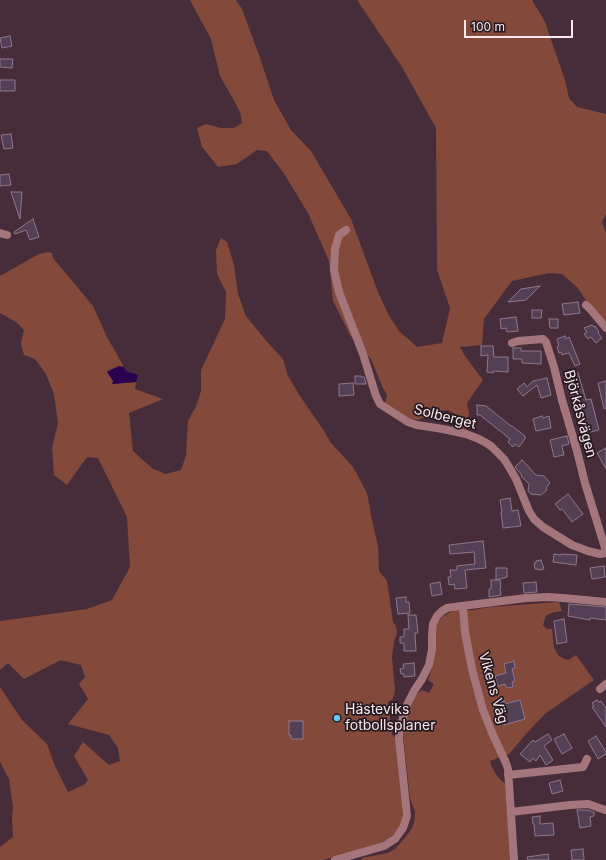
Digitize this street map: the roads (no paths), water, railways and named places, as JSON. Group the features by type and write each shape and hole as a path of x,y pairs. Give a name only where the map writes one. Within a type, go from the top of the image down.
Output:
{"street":[{"name":"Solberget","path":"346,230 340,235 335,249 334,270 339,292 363,354 376,396 380,404 408,422 466,434 488,444 510,467 534,519 543,527 572,545 600,554 606,552"},
{"path":"586,306 606,328"},
{"name":"Björkåsvägen","path":"512,343 518,341 543,339 546,342 606,552"},
{"path":"335,860 384,846 395,839 403,828 407,816 399,738 400,728 407,705 429,665 432,650 432,629 437,616 447,608 526,598 548,597 606,602"},
{"name":"Vikens Väg","path":"463,606 465,632 472,669 483,710 492,735 506,763 514,860"},
{"path":"508,775 583,767 587,759"},
{"path":"511,812 588,804 605,810"}],"place":[{"name":"Hästeviks fotbollsplaner","path":"337,718"}]}
